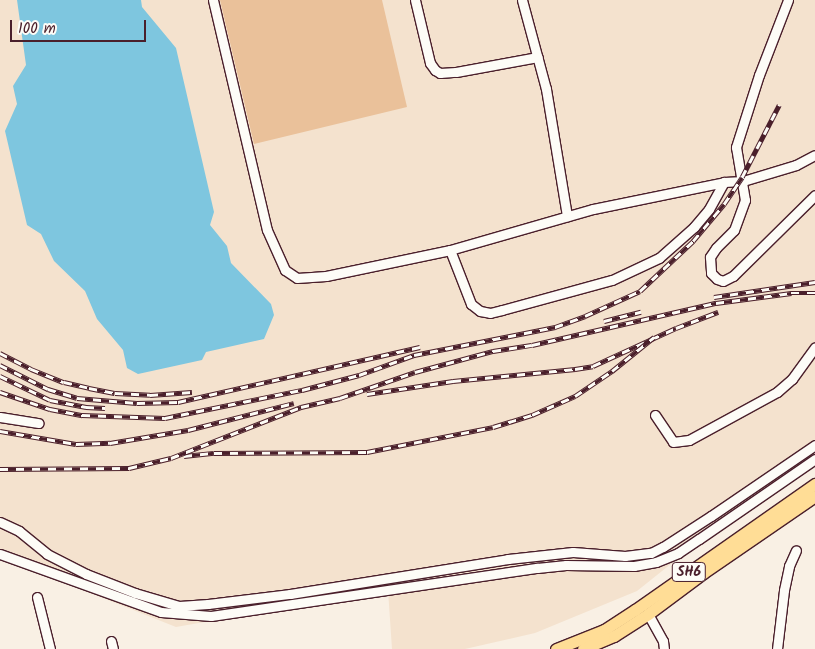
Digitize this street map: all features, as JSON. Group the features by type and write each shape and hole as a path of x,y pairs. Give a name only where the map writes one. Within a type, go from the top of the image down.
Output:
{"main road":[{"name":"SH6","path":"556,649 604,630 815,484"},
{"name":"SH6","path":"582,649 614,636 648,614 703,573 815,496"}],"street":[{"path":"213,0 267,230 286,270 291,276 305,279 450,250 567,216 724,182 743,181 796,165 815,155"},
{"path":"415,0 430,63 440,73 456,72 538,57"},
{"path":"522,0 546,89 567,216"},
{"path":"788,0 736,147 746,193 740,218 734,230 716,248 710,258 711,272 717,279 723,281 733,276 815,195"},
{"path":"450,250 471,304 480,311 490,313 612,280 659,258 694,228 709,210 724,182"},
{"path":"655,415 673,442 689,440 777,392 792,380 815,346"},
{"path":"0,417 39,423"},
{"path":"0,522 19,531 47,554 94,577 135,593 179,606 208,604 290,594 517,558 572,552 630,556 651,552 664,547 815,444"},
{"path":"0,554 161,612 212,616 537,568 566,565 634,566 656,562 678,553 815,459"},
{"path":"777,649 783,598 790,566 796,550"},
{"path":"630,556 634,566"},
{"path":"37,597 50,649"},
{"path":"208,604 212,616"},
{"path":"648,614 663,641 664,649"}],"shaded area":[{"path":"0,0 815,0 815,443 776,480 637,591 535,633 465,649 392,649 388,590 176,627 0,557"}],"water":[{"path":"17,0 141,0 142,7 176,48 214,212 210,225 227,246 231,263 271,304 274,315 264,339 206,352 202,360 138,374 127,368 123,350 97,319 85,291 54,261 41,234 27,225 5,131 17,104 13,86 26,65"}],"building":[{"path":"220,0 382,0 407,107 254,144"}],"railway":[{"path":"0,392 50,409 82,415 165,418 302,390 359,375 414,355 555,327 585,316 640,291 693,241 724,204 742,177 779,105"},
{"path":"714,297 815,282"},
{"path":"0,469 129,468 171,458 301,407 340,398 415,372 493,351 532,345 716,303 791,293 815,293"},
{"path":"604,321 641,312"},
{"path":"367,394 453,381 593,366 676,328 718,312"},
{"path":"184,456 214,453 367,452 493,427 532,415 575,396 612,371 654,337"},
{"path":"0,365 48,389 77,398 137,403 178,402 420,347"},
{"path":"0,353 31,369 64,382 89,388 115,393 150,395 192,392"},
{"path":"0,376 50,400 86,407 105,408"},
{"path":"0,431 76,444 110,443 188,430 294,403"}]}
